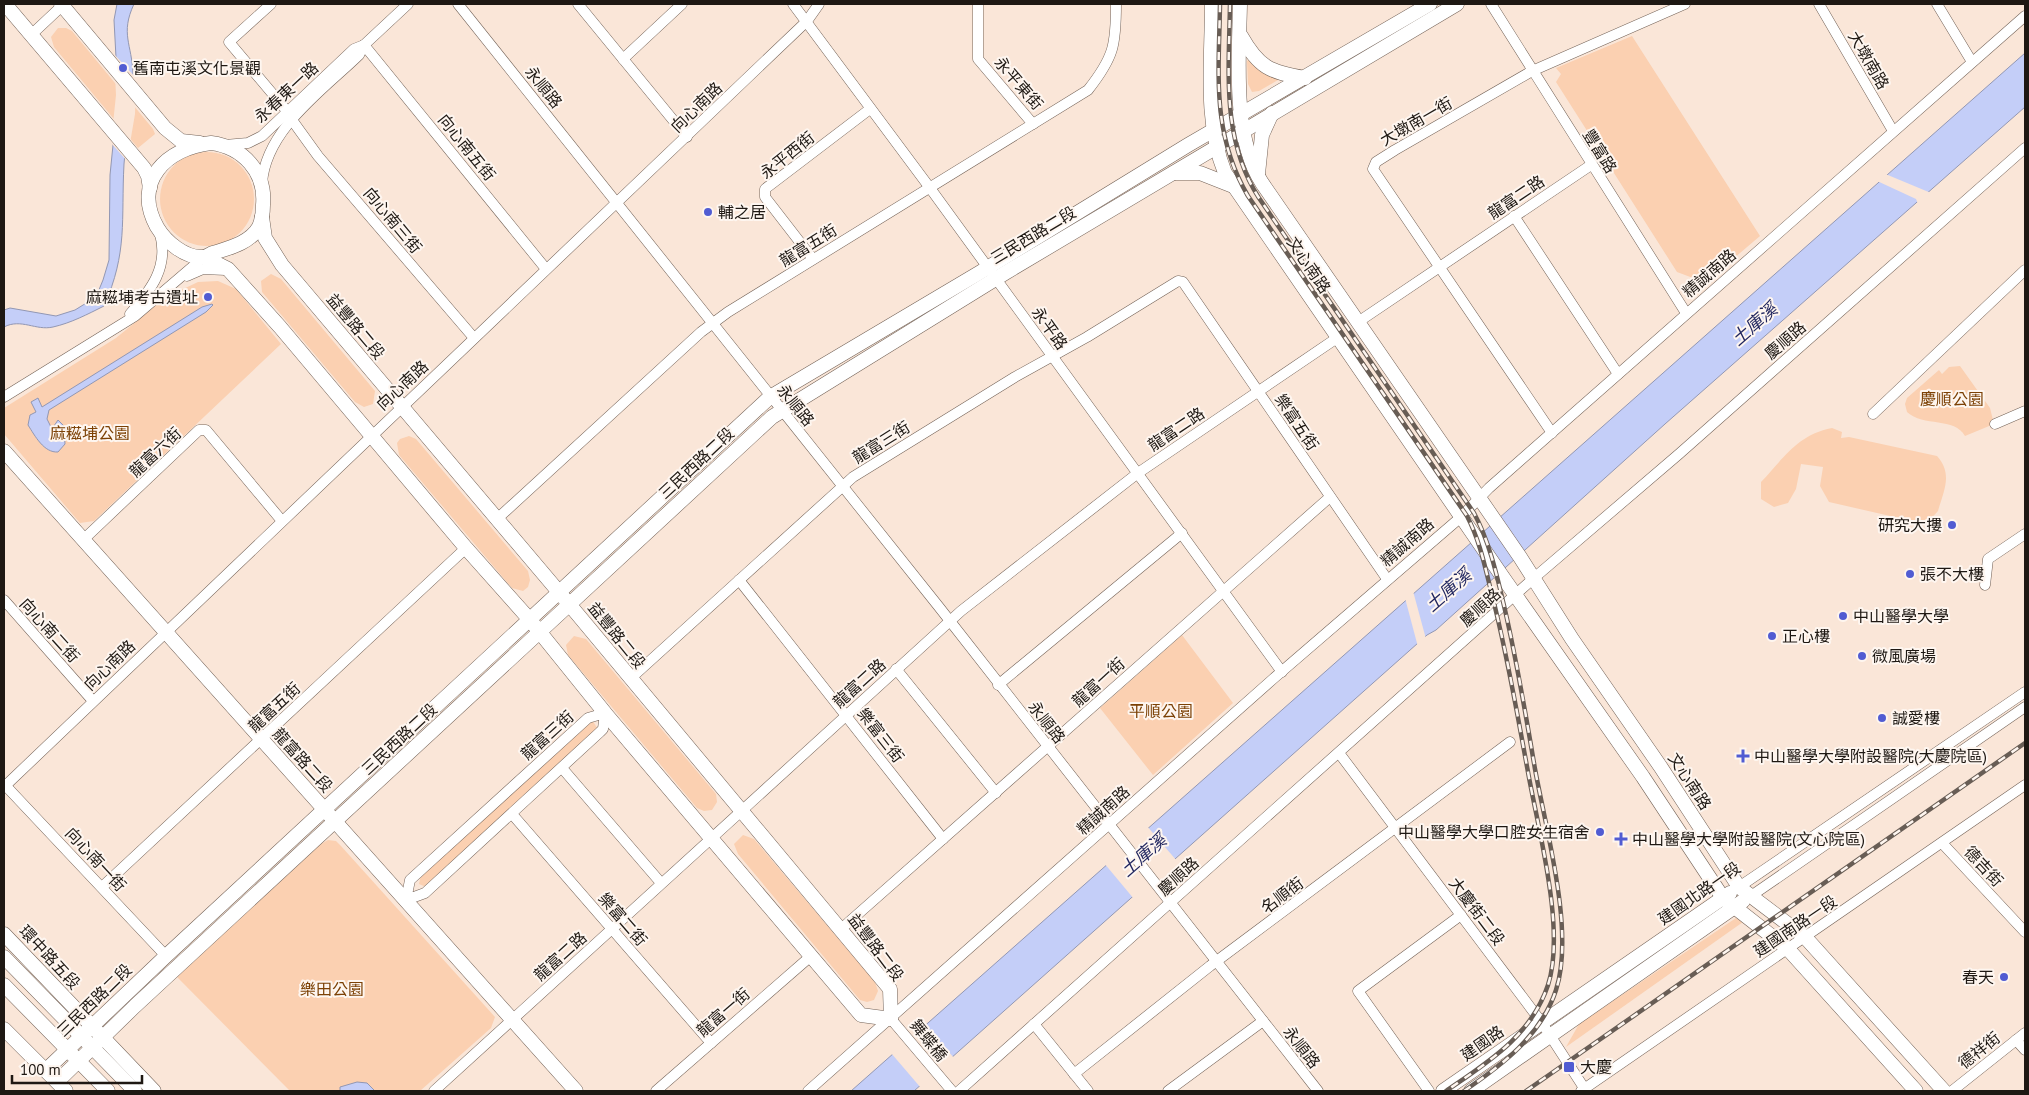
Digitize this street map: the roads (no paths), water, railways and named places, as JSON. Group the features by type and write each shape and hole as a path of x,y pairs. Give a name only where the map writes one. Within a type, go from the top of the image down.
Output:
{"street":[{"path":"5,4 134,155 148,176 152,212 159,230 163,251 160,271 142,299 120,326"},
{"path":"31,35 62,4"},
{"name":"益豐路二段","path":"62,4 139,98 175,137 189,143 215,144 233,149 247,159 256,170 262,184 262,217 265,238 275,256 842,929 890,989 892,1019"},
{"name":"向心南三街","path":"271,4 229,42 289,116 318,156 474,338"},
{"name":"永春東一路","path":"215,144 236,145 256,140 289,116 354,49 364,45 408,4"},
{"name":"永順路","path":"458,4 617,202 1318,1091"},
{"path":"578,4 687,137"},
{"path":"623,59 682,4"},
{"name":"永平路","path":"793,4 807,20 870,109 930,188 1282,672"},
{"name":"向心南路","path":"4,785 687,137 807,20 819,4"},
{"name":"永平東街","path":"978,4 978,59 1033,124"},
{"name":"龍富五街","path":"497,519 701,332 728,312 1088,90 1110,58 1116,35 1116,4"},
{"name":"文心南路","path":"1212,4 1213,131 1215,146 1225,174 1516,594"},
{"name":"文心南路","path":"1240,4 1241,115 1247,150 1258,177 1534,578 1572,639 1660,766 1739,888 1805,937 1944,1091"},
{"name":"三民西路二段","path":"62,1086 79,1062 92,1048 569,604 781,410 1213,131 1430,4"},
{"name":"三民西路二段","path":"46,1070 166,956 770,397 1171,173 1457,4"},
{"name":"豐富路","path":"1491,4 1686,313"},
{"name":"大墩南一街","path":"1552,433 1373,169 1376,162 1532,71 1685,4"},
{"name":"大墩南路","path":"1819,4 1893,131"},
{"path":"1937,4 1972,62"},
{"name":"精誠南路","path":"808,1091 1461,516 1489,488 1686,313 2025,16"},
{"path":"1240,33 1250,53 1261,65 1275,72 1305,78"},
{"name":"向心南五街","path":"364,45 546,269"},
{"name":"永平西街","path":"814,259 765,197 765,189 870,109"},
{"path":"1258,177 1262,135 1272,113"},
{"name":"永春東一路","path":"262,184 267,156 289,116"},
{"path":"150,192 151,180 160,166 184,150 215,144"},
{"name":"慶順路","path":"959,1091 1534,578 2024,154"},
{"name":"龍富二路","path":"1358,322 1591,165"},
{"path":"1171,173 1200,173 1233,186"},
{"path":"1514,216 1618,374"},
{"path":"4,396 120,326 204,257 235,246 249,237 259,226 262,217"},
{"path":"159,230 166,239 178,248 204,257 229,270 280,327 466,548 530,620 605,713 860,1015 892,1019"},
{"path":"177,280 203,269 229,270"},
{"path":"1873,414 2025,270"},
{"name":"龍富三街","path":"630,679 853,477 1178,281 1183,282"},
{"name":"樂富五街","path":"1183,282 1388,579"},
{"name":"龍富二路","path":"434,1091 740,810 949,622 1138,473 1338,338"},
{"path":"1995,424 2025,410"},
{"name":"龍富六街","path":"83,540 200,430 206,430 282,521"},
{"name":"龍富路二段","path":"4,451 576,1091"},
{"name":"龍富一街","path":"842,929 1330,497"},
{"path":"998,684 1182,533"},
{"path":"1985,585 1988,559 2025,534"},
{"name":"龍富五街","path":"102,887 466,548"},
{"name":"樂富三街","path":"739,580 944,839"},
{"path":"1516,594 1643,777 1723,898 1736,906 1788,949 1916,1091"},
{"name":"向心南二街","path":"4,600 93,701"},
{"path":"896,669 996,793"},
{"name":"建國北路一段","path":"1542,1023 2025,692"},
{"name":"建國北路一段","path":"1550,1035 2025,707"},
{"name":"龍富三街","path":"605,713 603,729 562,768 425,893 406,900 410,880 588,718 605,713"},
{"name":"名順街","path":"1074,1074 1210,966 1218,963 1510,742"},
{"name":"大慶街二段","path":"1338,753 1542,1023 1584,1090"},
{"path":"562,768 662,883"},
{"name":"向心南一街","path":"4,785 166,956"},
{"name":"建國南路一段","path":"1584,1090 1942,843 2024,789"},
{"name":"樂富二街","path":"512,814 711,1044"},
{"name":"德吉街","path":"1942,843 2025,932"},
{"path":"1430,1091 1358,991 1461,915"},
{"name":"環中路五段","path":"4,934 87,1032 92,1048 134,1091"},
{"name":"龍富一街","path":"656,1091 811,956"},
{"name":"環中路五段","path":"4,957 87,1032 103,1038 154,1091"},
{"path":"4,986 108,1091"},
{"name":"舞蝶橋","path":"892,1019 952,1091"},
{"path":"1168,1091 1263,1021"},
{"name":"建國路","path":"1443,1091 1542,1023"},
{"path":"1034,1024 1088,1091"},
{"path":"4,1029 62,1086"},
{"name":"德祥街","path":"1952,1091 2025,1033"},
{"name":"建國路","path":"1470,1091 1550,1035"},
{"path":"2016,1040 2025,1050"}],"water":[{"path":"117,4 134,4 127,31 133,86 132,108 124,164 122,236 112,287 104,306 66,323 47,328 22,324 4,327 4,310 10,308 56,316 75,310 96,297 103,280 109,260 110,175 118,95 114,20"},
{"name":"土庫溪","path":"2025,53 2025,107 1665,424 1436,630 1427,635 914,1091 851,1091"},
{"path":"212,304 206,312 49,410 47,419 52,429 58,420 64,426 65,444 58,452 48,450 37,439 28,425 30,415 36,412 31,402 38,398 42,407 202,307"},
{"path":"357,1082 367,1083 375,1091 340,1091 340,1087"}],"railway":[{"path":"1220,4 1220,102 1228,149 1236,172 1248,196 1467,516 1482,554 1507,661 1548,879 1554,937 1553,962 1548,985 1531,1019 1492,1058 1446,1091"},
{"path":"1230,4 1230,104 1238,152 1247,175 1259,198 1474,513 1480,524 1492,560 1509,630 1557,881 1561,911 1561,966 1556,990 1541,1022 1506,1060 1464,1091"},
{"path":"1526,1091 2025,743"}],"place":[{"name":"舊南屯溪文化景觀","path":"123,68"},
{"name":"輔之居","path":"708,212"},
{"name":"麻糍埔考古遺址","path":"208,297"},
{"name":"研究大摟","path":"1952,525"},
{"name":"張不大樓","path":"1910,574"},
{"name":"中山醫學大學","path":"1843,616"},
{"name":"正心樓","path":"1772,636"},
{"name":"微風廣場","path":"1862,656"},
{"name":"誠愛樓","path":"1882,718"},
{"name":"中山醫學大學附設醫院(大慶院區)","path":"1743,756"},
{"name":"中山醫學大學口腔女生宿舍","path":"1600,832"},
{"name":"中山醫學大學附設醫院(文心院區)","path":"1621,839"},
{"name":"春天","path":"2004,977"},
{"name":"大慶","path":"1569,1067"}],"park label":[{"name":"慶順公園","path":"1952,399"},
{"name":"麻糍埔公園","path":"90,433"},
{"name":"平順公園","path":"1161,711"},
{"name":"樂田公園","path":"332,989"}]}
